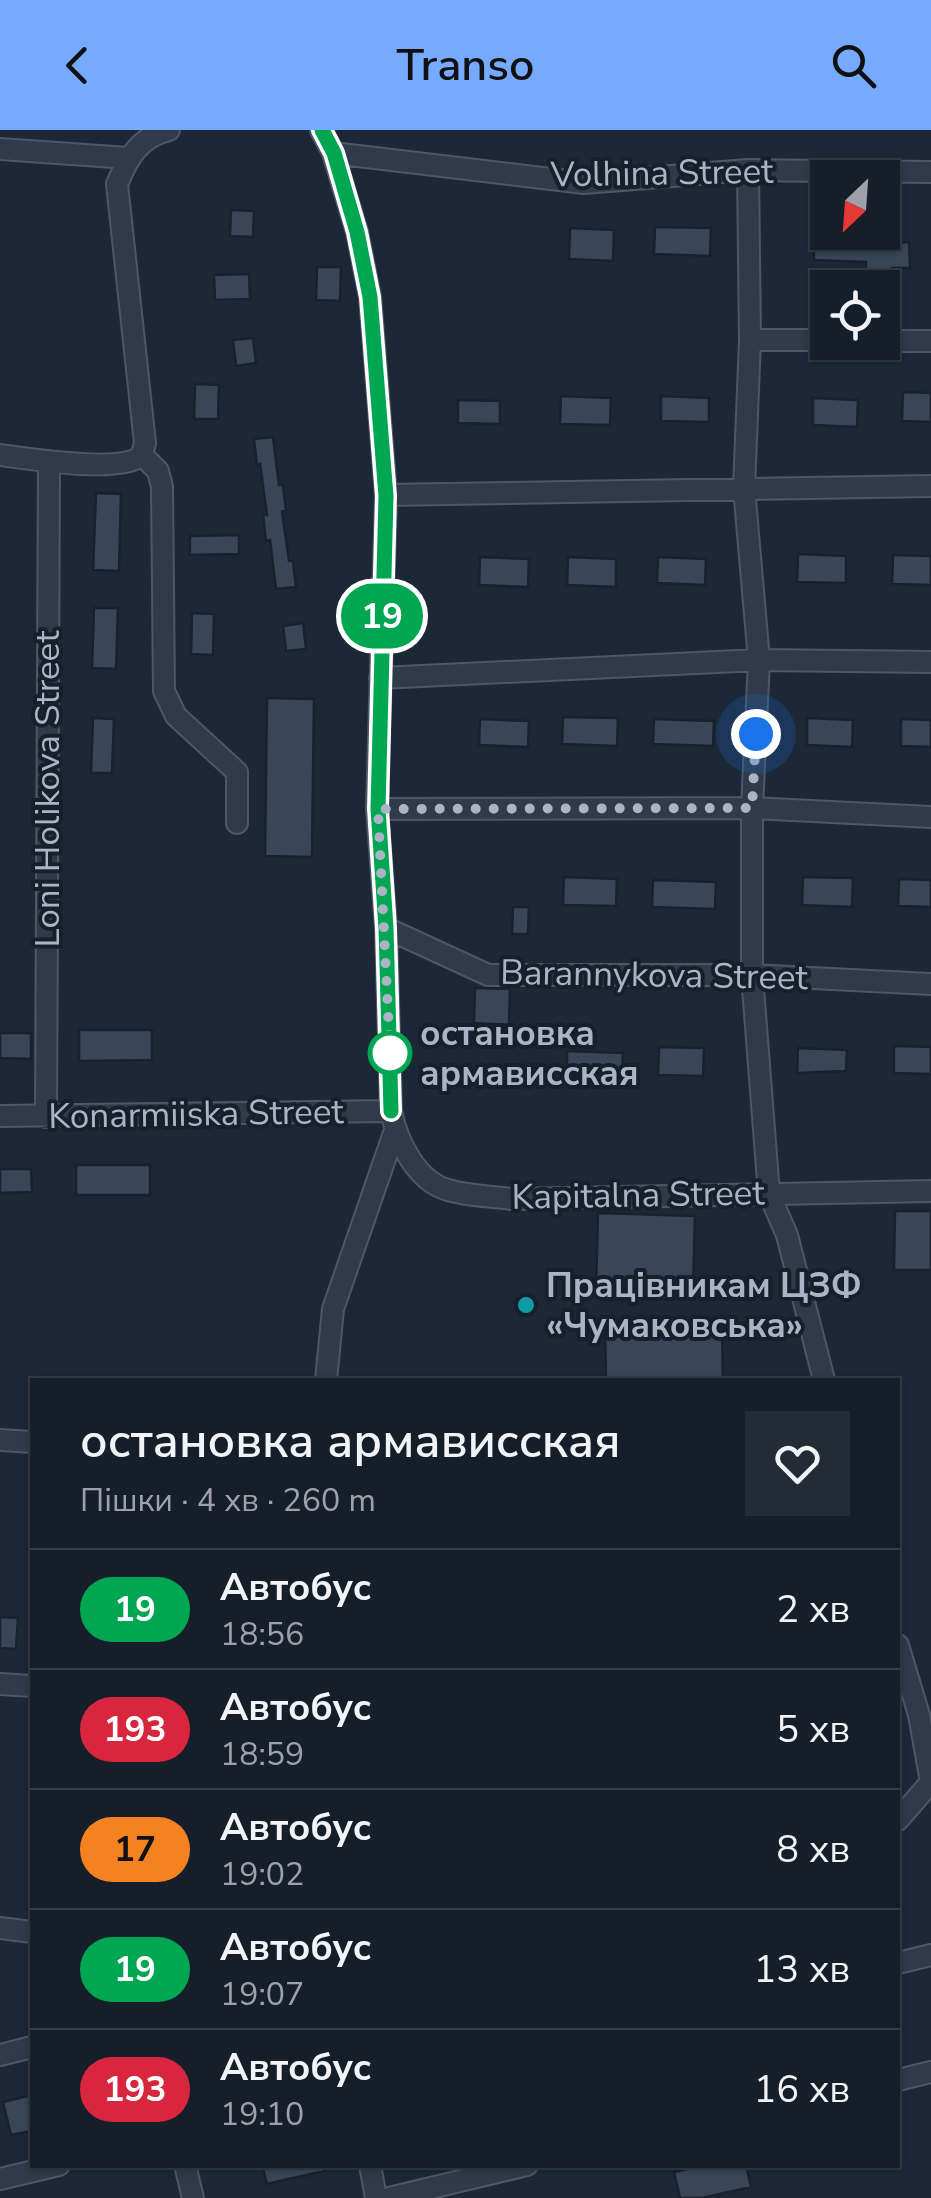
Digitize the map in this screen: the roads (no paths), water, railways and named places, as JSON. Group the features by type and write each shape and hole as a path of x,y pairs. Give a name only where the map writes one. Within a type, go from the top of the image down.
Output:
{"street":[{"path":"135,459 145,444 117,184 128,158 150,134 169,130"},
{"path":"322,130 334,153 357,232 370,297 386,496 378,809 393,1120 333,1309 326,1378"},
{"path":"0,149 128,158"},
{"name":"Volhina Street","path":"334,153 584,183 748,170 931,172"},
{"path":"748,170 750,340 744,488 759,660 752,808 752,974 769,1194 786,1234 823,1378"},
{"path":"750,340 810,340"},
{"path":"900,341 931,342"},
{"path":"0,455 49,462 135,459 158,471 162,487 164,691 176,716 237,772 238,824"},
{"name":"Loni Holikova Street","path":"46,1117 49,462"},
{"path":"386,496 931,486"},
{"path":"380,678 759,660 931,662"},
{"path":"378,809 752,808 931,816"},
{"name":"Barannykova Street","path":"386,928 488,975 752,974 931,984"},
{"name":"Konarmiiska Street","path":"0,1116 393,1120"},
{"name":"Kapitalna Street","path":"393,1120 428,1180 448,1190 510,1198 931,1191"},
{"path":"0,1440 30,1442"},
{"path":"900,1651 926,1730 931,1782 900,1818"},
{"path":"0,1684 30,1686"},
{"path":"0,1928 30,1932"},
{"path":"900,1963 931,1955"},
{"path":"0,2055 30,2048"},
{"path":"900,2080 931,2072"},
{"path":"0,2179 46,2168"},
{"path":"186,2168 193,2198"},
{"path":"371,2168 376,2198"},
{"path":"388,2198 514,2168"}],"place":[{"name":"остановка армависская","path":"390,1053"},
{"name":"Працівникам ЦЗФ «Чумаковська»","path":"526,1305"}]}
